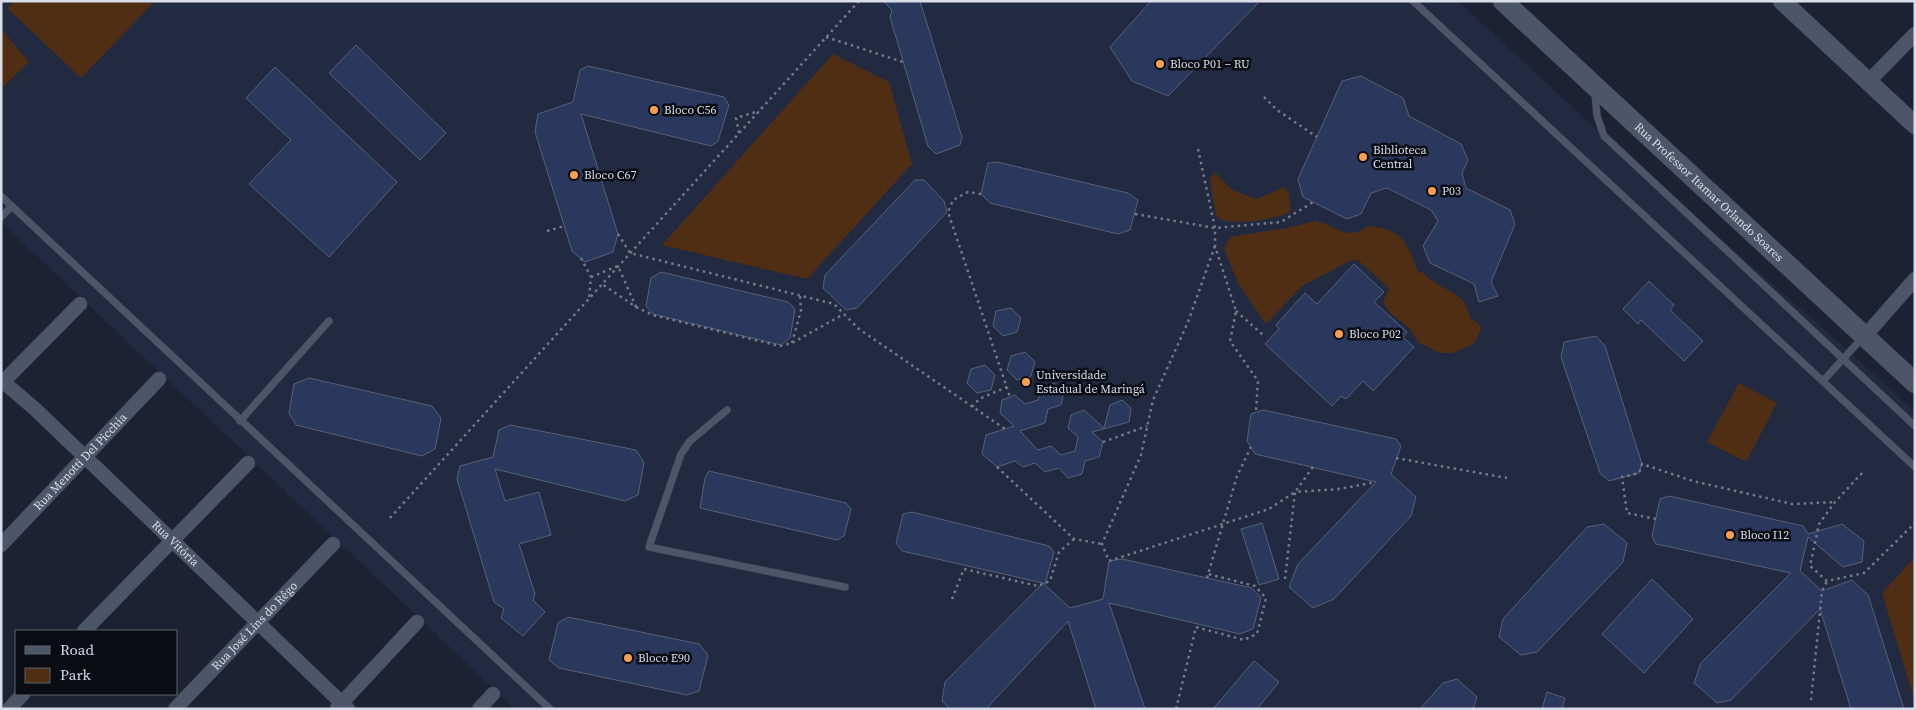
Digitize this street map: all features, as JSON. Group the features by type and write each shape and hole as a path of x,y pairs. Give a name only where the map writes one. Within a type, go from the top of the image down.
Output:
{"main road":[{"name":"Rua Professor Itamar Orlando Soares","path":"1503,1 1915,382"}],"street":[{"path":"1782,1 1915,125"},
{"path":"1868,82 1915,34"},
{"path":"1865,336 1915,279"},
{"path":"2,382 80,304"},
{"name":"Rua Menotti Del Picchia","path":"1,545 159,379"},
{"name":"Rua Vitória","path":"2,382 35,409 84,458 258,622 342,707"},
{"path":"85,630 248,463"},
{"name":"Rua José Lins do Rêgo","path":"175,709 333,544"},
{"path":"342,707 417,622"},
{"path":"479,709 493,694"},
{"path":"9,709 22,695"}],"lane":[{"path":"1413,1 1915,467"},
{"path":"1594,85 1598,116 1604,136 1915,426"},
{"path":"1,196 550,709"},
{"path":"1,218 12,206"},
{"path":"240,421 329,321"},
{"path":"1823,381 1865,336"},
{"path":"727,410 690,441 680,454 649,547 845,587"}],"path":[{"path":"390,518 859,1"},
{"path":"826,37 903,62"},
{"path":"1264,98 1277,110 1317,137"},
{"path":"739,133 736,118 759,111"},
{"path":"1198,149 1215,228 1215,246 1236,311 1230,341 1258,381 1256,411"},
{"path":"981,194 968,192 953,200 948,212 1010,397"},
{"path":"1135,214 1215,228 1281,222 1313,202"},
{"path":"547,231 564,226"},
{"path":"618,234 630,253 834,304 859,328 1005,429"},
{"path":"1215,246 1188,322 1153,400 1141,456 1102,544 1108,561 1269,510 1295,492 1313,467"},
{"path":"581,258 591,277 589,299"},
{"path":"591,277 618,266"},
{"path":"618,266 636,307"},
{"path":"602,284 636,307 653,315 780,346 792,343 844,314"},
{"path":"792,343 800,310 800,296"},
{"path":"1236,311 1263,334"},
{"path":"972,407 979,399 1006,387"},
{"path":"1103,442 1148,426"},
{"path":"1207,578 1237,476 1251,447"},
{"path":"1396,458 1507,478"},
{"path":"1656,519 1627,512 1622,478 1639,473 1642,464 1693,481 1792,504 1835,502"},
{"path":"997,467 1074,539 1102,544"},
{"path":"1827,581 1810,566 1819,524 1835,502 1862,473"},
{"path":"1295,492 1339,489 1376,482"},
{"path":"1285,580 1295,492"},
{"path":"1827,581 1864,573 1915,523"},
{"path":"952,599 964,569 1038,586 1050,581 1059,552 1074,539"},
{"path":"1176,709 1196,627 1244,640 1257,634 1266,598 1255,586 1208,574"},
{"path":"1811,700 1822,591 1827,581"}],"shaded area":[{"name":"Universidade Estadual de Maringá","path":"1,1 1458,1 1604,136 1850,352 1915,412 1915,709 515,709 1,222"}],"green space":[{"path":"14,1 155,1 81,78 7,8"},
{"path":"1,29 29,62 1,89"},
{"path":"833,54 889,82 912,164 807,279 662,245"},
{"path":"1215,172 1232,190 1256,199 1285,187 1289,194 1291,211 1277,217 1256,221 1235,222 1219,219 1216,215 1210,182"},
{"path":"1315,221 1346,233 1360,231 1368,226 1381,228 1397,234 1407,246 1419,273 1422,272 1453,293 1467,307 1471,319 1478,323 1481,329 1475,342 1452,353 1440,353 1418,342 1410,329 1390,313 1383,302 1389,288 1359,261 1352,260 1302,286 1266,324 1238,283 1224,248 1230,237 1287,228"},
{"path":"1739,383 1777,403 1746,462 1707,442"},
{"path":"1915,557 1915,702 1882,593"}],"building":[{"path":"883,1 920,1 962,137 960,145 936,154 928,146 890,17 892,10"},
{"name":"Bloco P01 – RU","path":"1151,1 1260,1 1168,96 1132,81 1110,47"},
{"path":"356,45 446,133 420,160 329,73"},
{"path":"588,66 724,97 729,105 718,141 711,146 581,114 618,234 613,252 585,262 572,251 535,132 538,114 573,102 580,70"},
{"path":"275,67 397,182 329,257 249,184 291,140 246,98"},
{"name":"P03","path":"1361,76 1403,98 1409,116 1461,144 1468,160 1462,173 1466,188 1510,210 1515,224 1491,282 1498,296 1479,302 1474,284 1430,263 1423,246 1438,221 1431,210 1387,188 1371,193 1361,214 1347,219 1303,197 1298,179 1342,81"},
{"path":"997,162 1128,193 1138,200 1130,230 1118,234 990,203 981,194 988,163"},
{"path":"915,180 924,180 944,201 947,212 857,308 846,310 823,288 825,275"},
{"name":"Bloco P02","path":"1354,264 1384,292 1374,302 1407,332 1403,337 1414,347 1373,391 1363,381 1346,399 1341,396 1332,406 1265,344 1279,329 1276,325 1305,293 1317,304"},
{"path":"661,272 788,302 795,309 790,338 781,345 653,314 646,306 651,278"},
{"path":"1649,281 1674,305 1670,310 1703,341 1684,361 1641,320 1638,324 1623,309"},
{"path":"1011,308 1021,318 1017,332 1003,336 993,326 996,311"},
{"path":"1596,336 1605,346 1642,464 1639,473 1609,481 1600,473 1561,357 1564,342"},
{"path":"1025,352 1035,362 1031,376 1017,380 1007,370 1011,356"},
{"path":"985,365 995,375 991,390 977,393 967,383 971,369"},
{"path":"309,378 432,406 441,418 435,449 422,456 296,425 289,413 294,384"},
{"path":"1054,383 1064,392 1061,405 1048,409 1045,423 1020,431 1038,450 1051,446 1061,455 1075,451 1078,437 1068,428 1071,415 1084,410 1104,428 1110,405 1122,400 1131,408 1129,422 1092,432 1103,442 1099,457 1085,461 1082,474 1068,478 1059,468 1045,472 1035,463 1023,467 1015,461 997,467 982,454 986,435 1014,426 1000,413 1002,400 1015,395 1025,404 1038,400 1041,387"},
{"path":"1263,410 1396,439 1401,446 1391,474 1416,497 1411,516 1334,599 1313,608 1289,587 1298,564 1376,482 1255,454 1247,441 1251,414"},
{"path":"510,425 636,450 644,463 638,495 625,501 495,469 505,501 539,492 551,535 519,544 535,594 533,600 545,612 523,636 501,618 504,609 494,602 457,479 460,466 493,457 499,430"},
{"path":"709,471 846,503 851,509 844,536 837,540 700,508 705,478"},
{"path":"1669,496 1803,526 1808,534 1842,524 1864,541 1862,562 1843,567 1808,537 1800,571 1822,591 1852,580 1868,595 1904,709 1851,709 1820,609 1731,700 1717,703 1694,683 1701,663 1791,573 1656,544 1652,536 1660,499"},
{"path":"912,512 1049,546 1054,552 1045,584 902,551 896,543 903,514"},
{"path":"1262,523 1279,579 1259,585 1241,529"},
{"path":"1604,524 1627,543 1623,562 1537,652 1521,655 1499,637 1503,619 1587,527"},
{"path":"1122,559 1252,588 1261,598 1253,629 1240,634 1109,603 1145,709 1096,709 1068,621 986,709 950,709 942,701 945,682 1043,583 1070,608 1103,599 1109,561"},
{"path":"1652,579 1693,619 1644,673 1602,634"},
{"name":"Bloco E90","path":"568,617 699,644 708,655 699,691 687,695 559,668 549,660 558,623"},
{"path":"1254,661 1279,682 1257,709 1213,709"},
{"path":"1457,679 1477,697 1473,709 1420,709 1443,683"},
{"path":"1547,692 1565,698 1562,709 1542,709"}],"place":[{"name":"Bloco P01 – RU","path":"1160,64"},
{"name":"Bloco C56","path":"654,110"},
{"name":"Biblioteca Central","path":"1363,157"},
{"name":"Bloco C67","path":"574,175"},
{"name":"P03","path":"1432,191"},
{"name":"Bloco P02","path":"1339,334"},
{"name":"Universidade Estadual de Maringá","path":"1026,382"},
{"name":"Bloco I12","path":"1730,535"},
{"name":"Bloco E90","path":"628,658"}]}
